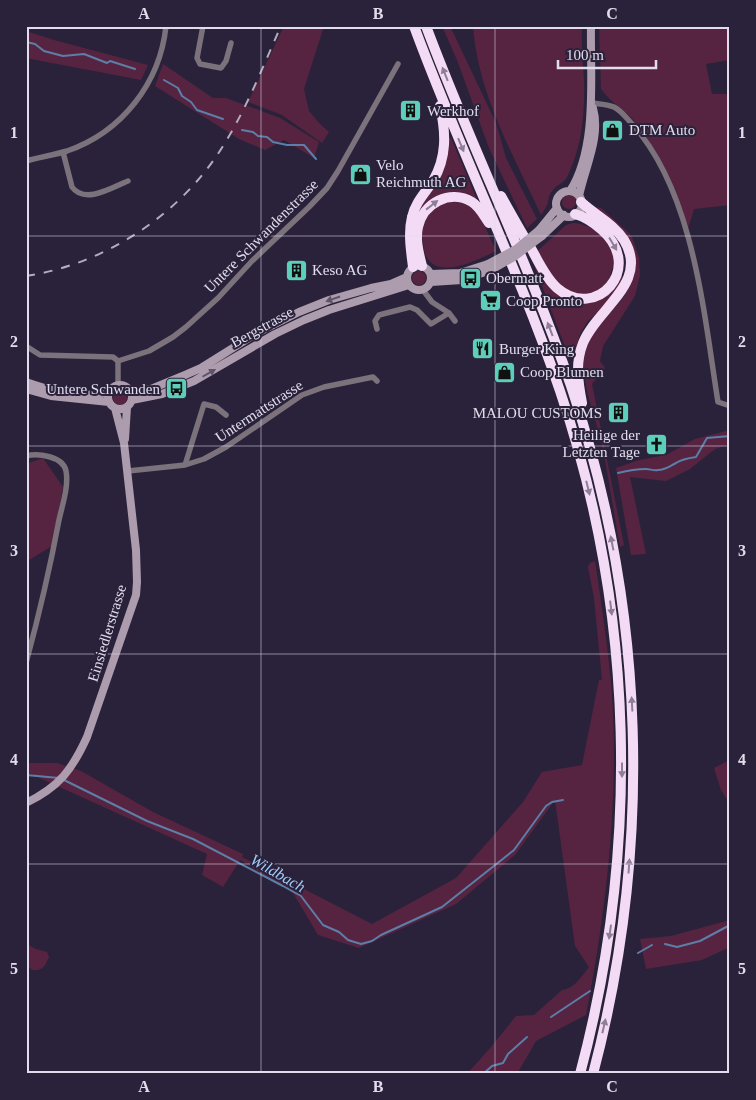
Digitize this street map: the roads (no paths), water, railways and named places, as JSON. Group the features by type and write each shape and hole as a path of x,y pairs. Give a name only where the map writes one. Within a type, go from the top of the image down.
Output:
{"highway":[{"path":"414,26 550,362 581,459 604,561 618,663 622,722 622,779 618,867 605,965 593,1026 580,1074"},
{"path":"426,26 476,152 528,272 563,364 593,458"},
{"path":"418,266 410,234 412,217 417,203 437,172 444,150 444,128 436,84"},
{"path":"476,152 550,280 568,295 591,298 604,292 613,282 619,268 618,255 614,244 604,232 586,218 575,214"},
{"path":"418,266 418,226 425,211 441,199 458,198 473,203 483,213 503,244"},
{"path":"580,199 619,234 628,250 630,262 630,274 625,286 591,328 583,342 578,372 579,387 613,546 626,624 633,708 634,777 630,859 622,933 611,995 593,1074"}],"main road":[{"path":"592,26 594,133 580,199 581,208 575,214 570,216 564,215 557,208 556,201 560,195 570,191 575,183 582,160 592,103"},
{"path":"570,191 580,199"},
{"path":"541,233 557,208"},
{"path":"431,278 453,281 462,280 514,258 564,215"},
{"path":"418,266 428,269 431,278 430,285 423,290 415,290 408,281 410,270 418,266"},
{"name":"Bergstrasse","path":"132,396 193,372 257,333 299,312 329,300 364,290 408,281"},
{"path":"26,382 68,393 98,395 109,392 114,387 126,387 132,396 127,407 121,410 112,405 52,396 26,389"},
{"path":"109,392 112,405"},
{"name":"Einsiedlerstrasse","path":"26,803 49,791 73,766 87,737 136,596 136,550 128,471 124,443 112,405"},
{"name":"Einsiedlerstrasse","path":"124,443 127,407"}],"street":[{"path":"26,160 63,152 100,135 132,107 153,75 159,59 166,26"},
{"path":"203,26 197,58 200,64 221,68 226,61 231,43"},
{"name":"Untere Schwandenstrasse","path":"26,346 40,355 112,357 118,361 149,352 180,332 218,298 252,261 327,188 398,64"},
{"path":"592,103 612,106 618,109 648,144 665,174 682,219 696,272 718,402 730,406"},
{"path":"63,152 72,187 83,194 92,195 128,181"},
{"path":"423,290 432,302 449,313 454,321"},
{"path":"377,329 375,321 379,314 410,307 417,310 431,324 449,313"},
{"path":"118,361 118,386"},
{"name":"Untermattstrasse","path":"128,471 185,465 204,459 220,451 302,395 324,387 373,377 377,380"},
{"name":"Untermattstrasse","path":"185,465 204,404 216,407 226,415"},
{"path":"26,456 40,455 53,458 62,464 66,470 66,478 65,494 46,587 26,663"}],"waterway":[{"path":"26,42 35,44 44,51 63,56 84,54 107,63 110,61 135,69"},
{"path":"164,80 178,88 182,96 191,102 197,110 223,119"},
{"path":"242,130 267,137 273,142 287,145 304,145 316,159"},
{"path":"618,473 639,469 666,469 688,458 696,457 707,438 730,436"},
{"name":"Wildbach","path":"26,775 59,778"},
{"name":"Wildbach","path":"64,780 147,821 193,839 283,886 301,896 323,925 339,932 348,940 361,944 372,941 442,907 514,850 546,806 552,802 563,800"},
{"path":"665,944 677,947 700,941 730,925"},
{"path":"638,953 652,945"},
{"path":"551,1017 590,991"},
{"path":"483,1074 492,1066 503,1063 508,1054 527,1037"}],"railway":[{"path":"26,276 56,270 112,248 139,232 186,193 206,171 232,132 281,26"}],"place":[{"name":"Werkhof","path":"411,111"},
{"name":"DTM Auto","path":"613,130"},
{"name":"Velo Reichmuth AG","path":"360,174"},
{"name":"Keso AG","path":"296,270"},
{"name":"Obermatt","path":"470,278"},
{"name":"Coop Pronto","path":"490,301"},
{"name":"Burger King","path":"483,349"},
{"name":"Coop Blumen","path":"504,372"},
{"name":"Untere Schwanden","path":"176,389"},
{"name":"MALOU CUSTOMS","path":"618,413"},
{"name":"Heilige der Letzten Tage","path":"656,444"}]}
